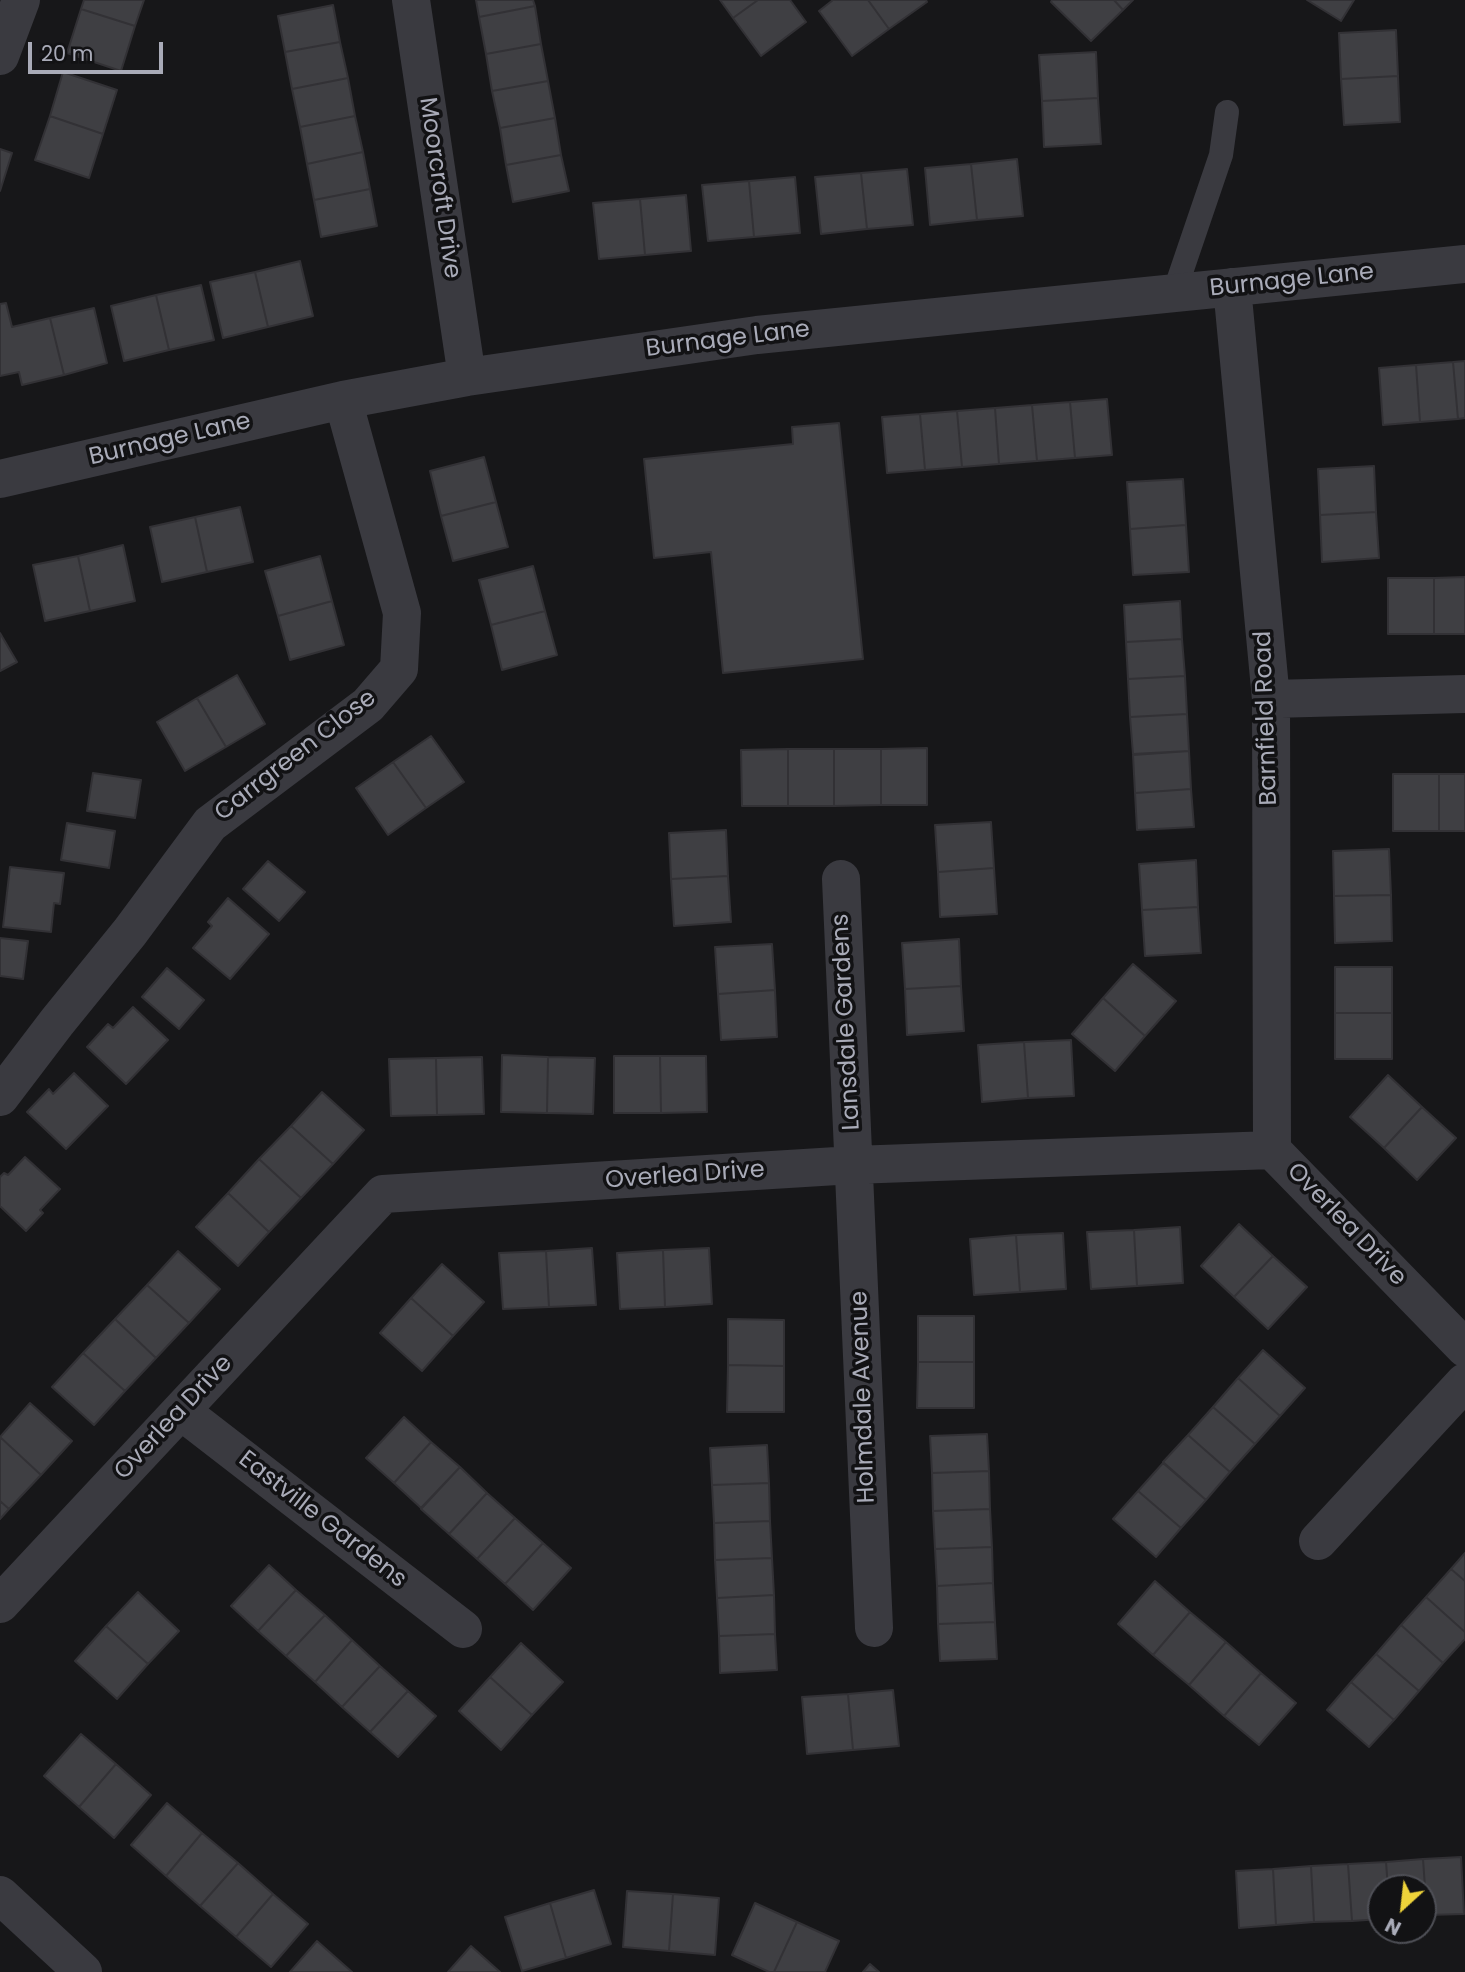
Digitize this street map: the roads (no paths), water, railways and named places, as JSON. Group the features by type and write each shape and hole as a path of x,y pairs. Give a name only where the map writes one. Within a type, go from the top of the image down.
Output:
{"street":[{"path":"0,56 21,0"},
{"name":"Moorcroft Drive","path":"411,0 467,377"},
{"name":"Burnage Lane","path":"0,479 343,400 467,377 757,335 1465,264"},
{"name":"Barnfield Road","path":"1232,287 1271,699 1272,1150"},
{"name":"Carrgreen Close","path":"0,1097 130,932 210,824 368,705 399,669 402,613 343,400"},
{"path":"1271,699 1465,694"},
{"name":"Lansdale Gardens","path":"841,879 853,1165"},
{"name":"Overlea Drive","path":"0,1604 383,1195 853,1165 1272,1150 1465,1348"},
{"name":"Holmdale Avenue","path":"853,1165 874,1629"},
{"path":"1318,1541 1465,1382"},
{"name":"Eastville Gardens","path":"181,1411 463,1629"},
{"path":"0,1895 83,1972"}],"lane":[{"path":"1174,293 1221,155 1227,112"}]}
